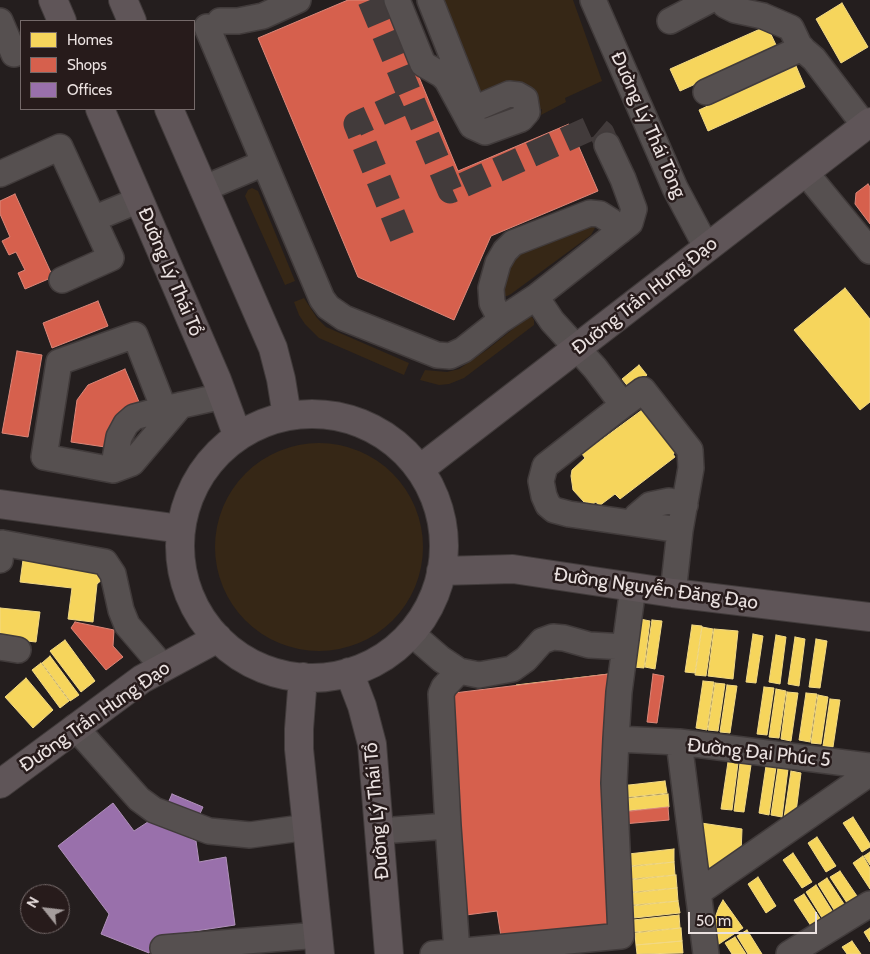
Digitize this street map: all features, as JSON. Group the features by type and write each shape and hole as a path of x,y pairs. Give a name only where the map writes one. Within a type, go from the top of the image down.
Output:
{"main road":[{"path":"53,0 62,20"},
{"path":"123,0 132,20"},
{"name":"Đường Lý Thái Tổ","path":"100,110 223,396 238,437"},
{"path":"169,110 273,348 281,379 287,416"},
{"name":"Đường Trần Hưng Đạo","path":"420,469 868,124"},
{"path":"326,414 346,418 364,424 397,444 420,469 435,498 442,523 444,550 436,591 427,610 411,633 382,657 349,672 326,677 303,677 282,674 262,668 234,652 218,638 199,614 186,586 181,556 182,529 187,505 199,479 216,456 238,437 261,424 287,416 326,414"},
{"path":"0,504 182,529"},
{"name":"Đường Nguyễn Đăng Đạo","path":"441,571 513,569 673,593 870,617"},
{"name":"Đường Trần Hưng Đạo","path":"0,784 142,679 218,638"},
{"name":"Đường Lý Thái Tổ","path":"349,672 371,736 389,954"},
{"path":"303,677 299,749 319,945"}],"street":[{"path":"207,26 266,0"},
{"path":"207,26 263,16 298,0"},
{"path":"425,0 399,5 423,64 447,80 468,122 476,129 485,132 521,119 527,112 524,99 518,94 509,94 481,106 474,105 470,101 430,0"},
{"name":"Đường Lý Thái Tông","path":"593,0 676,188 707,248"},
{"path":"670,21 710,0"},
{"path":"722,0 725,5 735,10 763,16 791,28 802,48 814,59 868,124"},
{"path":"0,22 12,55"},
{"path":"207,26 318,292 328,307 336,313 430,352 450,356 463,350 501,320 536,297 630,223 634,209 623,179 607,146"},
{"path":"706,92 802,48"},
{"path":"423,64 450,54"},
{"path":"0,174 60,147 111,258 62,280"},
{"path":"203,188 264,163"},
{"path":"805,172 870,251"},
{"path":"92,219 139,200"},
{"path":"501,320 492,303 491,288 498,263 504,251 513,243 590,213 600,214 611,221 620,231"},
{"path":"536,297 552,321 595,368 624,405"},
{"path":"172,407 135,335 59,362 44,457 113,470 132,463 172,407 223,396"},
{"path":"673,593 680,530 691,468 690,450 643,390 549,461 542,473 541,481 544,496 548,506 554,510 569,514 680,530"},
{"path":"632,523 650,505 669,501 685,505"},
{"path":"0,560 2,544 105,562 112,574 127,625 163,667"},
{"path":"433,954 621,936 614,783 619,692 633,587"},
{"path":"411,633 441,659 459,671 480,675 512,669 526,659 542,641 553,637 589,645 625,647"},
{"path":"457,952 441,694 444,687 459,671"},
{"path":"75,727 139,799 154,810 209,831 250,835 308,827"},
{"path":"616,739 679,742"},
{"name":"Đường Đại Phúc 5","path":"706,954 679,742 870,766"},
{"path":"699,892 870,773"},
{"path":"379,831 448,826"},
{"path":"789,954 870,904"},
{"path":"177,949 319,945"},
{"path":"245,954 268,947"}],"shaded area":[{"path":"430,0 573,0 602,81 565,98 566,102 541,115 542,109 533,113 534,107 479,97"},
{"path":"252,188 258,191 295,281 285,285 245,196 248,190"},
{"path":"587,222 595,228 591,235 511,294 504,296 499,285 510,258"},
{"path":"304,298 317,318 326,327 409,363 404,375 319,338 305,324 294,302"},
{"path":"531,316 534,320 534,325 464,378 449,384 439,385 420,380 425,370 447,372 459,369"},
{"path":"319,443 339,445 359,451 368,455 393,473 411,498 415,507 421,527 423,547 421,567 415,587 411,596 393,621 368,639 359,643 339,649 319,651 299,649 279,643 270,639 245,621 227,596 223,587 217,567 215,547 217,527 223,507 227,498 245,473 270,455 279,451 299,445"}],"building: Homes":[{"path":"842,3 868,47 841,63 816,19"},
{"path":"767,26 777,47 680,91 670,69"},
{"path":"796,66 805,87 708,131 699,110"},
{"path":"845,288 870,319 870,402 860,410 794,330"},
{"path":"639,365 647,375 630,389 622,379"},
{"path":"649,408 679,449 673,454 675,457 620,499 615,494 599,506 596,502 593,504 584,502 573,490 571,476 572,470 585,458 582,454 642,410 644,412"},
{"path":"23,560 88,567 92,564 103,579 97,584 93,622 68,619 72,588 20,582"},
{"path":"0,608 40,612 36,642 0,638"},
{"path":"640,619 650,621 644,668 633,667"},
{"path":"652,620 662,621 655,669 645,667"},
{"path":"692,625 702,626 695,673 685,672"},
{"path":"702,627 713,629 706,676 695,675"},
{"path":"714,629 738,631 733,679 708,676"},
{"path":"753,634 763,636 756,683 746,682"},
{"path":"776,635 786,637 780,684 769,682"},
{"path":"795,637 805,639 799,686 788,684"},
{"path":"816,639 827,641 820,688 809,687"},
{"path":"65,640 95,681 81,692 50,651"},
{"path":"50,656 79,695 70,701 42,663"},
{"path":"41,663 69,701 60,708 32,670"},
{"path":"609,674 605,724 601,728 595,732 521,737 516,685"},
{"path":"26,678 53,710 33,728 5,697"},
{"path":"703,681 714,682 707,730 696,728"},
{"path":"715,683 725,684 718,731 708,730"},
{"path":"727,685 737,686 730,733 720,732"},
{"path":"764,687 774,688 767,735 757,734"},
{"path":"776,689 786,691 779,738 769,737"},
{"path":"787,692 798,693 791,741 781,739"},
{"path":"806,693 817,694 810,742 799,740"},
{"path":"818,695 828,697 821,744 811,743"},
{"path":"830,699 840,700 833,747 823,746"},
{"path":"728,762 738,763 732,810 721,809"},
{"path":"740,763 751,765 744,812 734,811"},
{"path":"766,766 776,767 769,815 759,813"},
{"path":"778,768 788,769 782,817 771,815"},
{"path":"791,771 801,773 795,820 784,818"},
{"path":"665,781 667,793 621,798 620,786"},
{"path":"577,793 578,798 599,796 601,814 605,813 606,825 600,826 603,855 608,855 610,907 588,909 589,921 564,924 558,857 554,858 552,837 557,837 555,824 560,823 559,815 555,815 553,800 562,799 562,795"},
{"path":"668,794 669,807 623,811 622,799"},
{"path":"853,817 870,844 870,847 862,852 843,823"},
{"path":"701,823 742,829 741,854 718,869 703,866"},
{"path":"817,837 836,866 826,872 808,843"},
{"path":"674,849 674,862 629,866 628,854"},
{"path":"870,852 870,865 864,856"},
{"path":"793,853 812,882 802,888 783,860"},
{"path":"863,856 870,868 870,889 853,863"},
{"path":"674,862 675,875 630,879 628,867"},
{"path":"840,871 859,899 849,906 830,877"},
{"path":"559,874 565,929 503,935 498,881"},
{"path":"676,875 677,888 631,892 630,880"},
{"path":"758,877 776,906 766,913 748,884"},
{"path":"827,878 846,907 836,913 818,884"},
{"path":"816,885 834,914 824,921 806,892"},
{"path":"677,888 678,901 632,905 631,893"},
{"path":"804,894 823,923 813,929 794,900"},
{"path":"723,900 743,928 713,948 712,926"},
{"path":"678,901 680,913 634,918 632,906"},
{"path":"679,915 680,928 634,932 633,920"},
{"path":"681,928 682,941 636,945 635,933"},
{"path":"870,928 870,942 864,932"},
{"path":"747,930 762,954 748,954 737,936"},
{"path":"735,937 746,954 732,954 725,943"},
{"path":"682,941 683,953 637,954 636,945"},
{"path":"852,941 861,954 847,954 842,947"}],"building: Shops":[{"path":"348,0 387,0 458,171 569,124 598,191 491,236 454,320 358,277 258,38"},
{"path":"868,184 870,187 870,224 855,204 856,193"},
{"path":"15,194 53,277 25,289 18,273 25,270 16,252 9,255 2,241 10,237 0,214 0,201"},
{"path":"98,301 108,326 52,348 43,323"},
{"path":"17,351 42,355 28,437 2,433"},
{"path":"125,369 142,409 112,448 71,442 77,400 88,385"},
{"path":"75,622 114,630 113,646 123,657 106,670 71,628"},
{"path":"609,674 613,927 502,943 497,911 466,915 446,694"},
{"path":"653,674 664,676 657,723 647,722"},
{"path":"668,807 669,820 623,824 622,812"}],"building: Offices":[{"path":"172,794 203,807 189,838 196,841 199,862 226,857 235,925 156,937 149,953 101,934 109,914 58,846 113,803 134,831 151,820 159,824"}],"tunnel":[{"path":"370,0 450,191 591,128 596,128 602,133 607,145"},
{"path":"402,237 356,124 412,99"}]}
